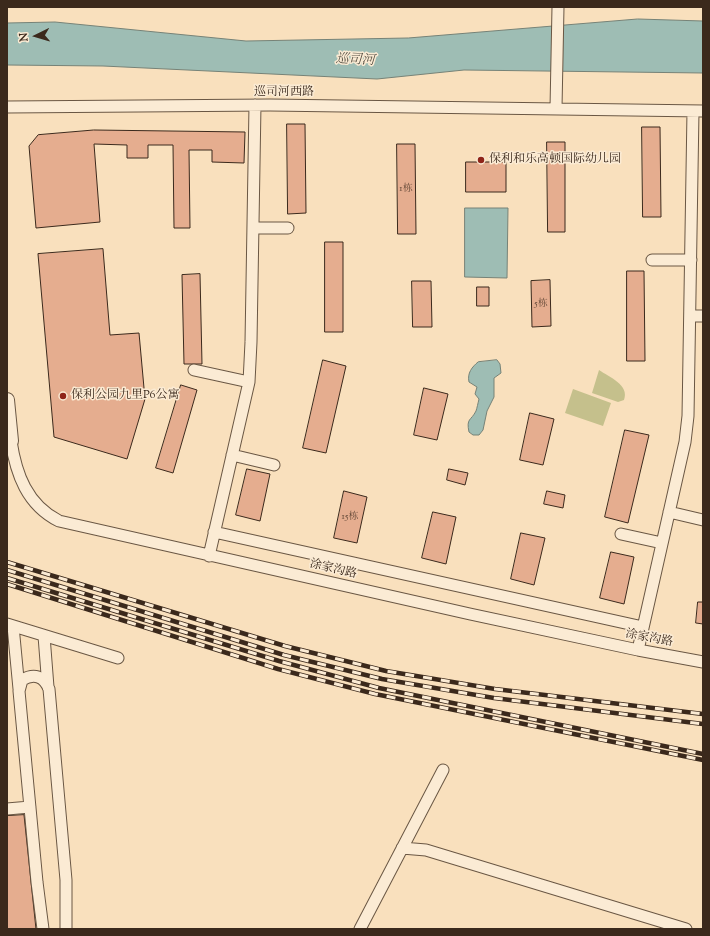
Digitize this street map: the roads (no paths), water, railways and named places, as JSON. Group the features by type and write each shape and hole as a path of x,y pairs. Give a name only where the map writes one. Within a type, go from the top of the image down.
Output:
{"street":[{"path":"556,108 558,7"},
{"path":"209,556 249,382 255,105"},
{"name":"巡司河西路","path":"8,109 255,105 698,111"},
{"path":"638,650 685,442 688,416 691,260 698,111"},
{"path":"253,228 288,228"},
{"path":"652,260 691,260"},
{"path":"691,316 703,316"},
{"path":"194,370 249,382"},
{"path":"7,400 9,440"},
{"name":"涂家沟路","path":"9,440 25,490 47,516 59,521 209,556 638,650 703,662"},
{"path":"232,455 274,465"},
{"path":"669,512 703,520"},
{"path":"214,532 643,627"},
{"path":"621,534 662,543"},
{"path":"43,929 19,691 10,625 118,658"},
{"path":"44,636 66,880 66,929"},
{"path":"19,691 22,680 28,676 42,678 46,682 49,689"},
{"path":"360,929 444,770"},
{"path":"7,809 30,807"},
{"path":"402,848 426,850 686,929"}],"water":[{"name":"巡司河","path":"638,19 703,21 703,73 464,70 377,79 103,66 7,65 7,23 55,22 246,41 408,38"},
{"path":"465,208 508,208 507,278 465,277"},
{"path":"497,360 500,364 501,373 494,378 494,397 487,411 483,430 479,435 473,435 469,432 468,424 476,411 479,399 475,394 477,387 469,382 469,373 478,362"}],"railway":[{"path":"7,562 285,646 386,671 495,689 703,714"},
{"path":"7,570 284,655 382,679 494,698 703,724"},
{"path":"7,578 279,661 379,688 703,754"},
{"path":"7,584 278,669 375,694 703,760"}],"place":[{"name":"保利和乐高顿国际幼儿园","path":"481,160"},
{"name":"保利公园九里P6公寓","path":"63,396"}]}
